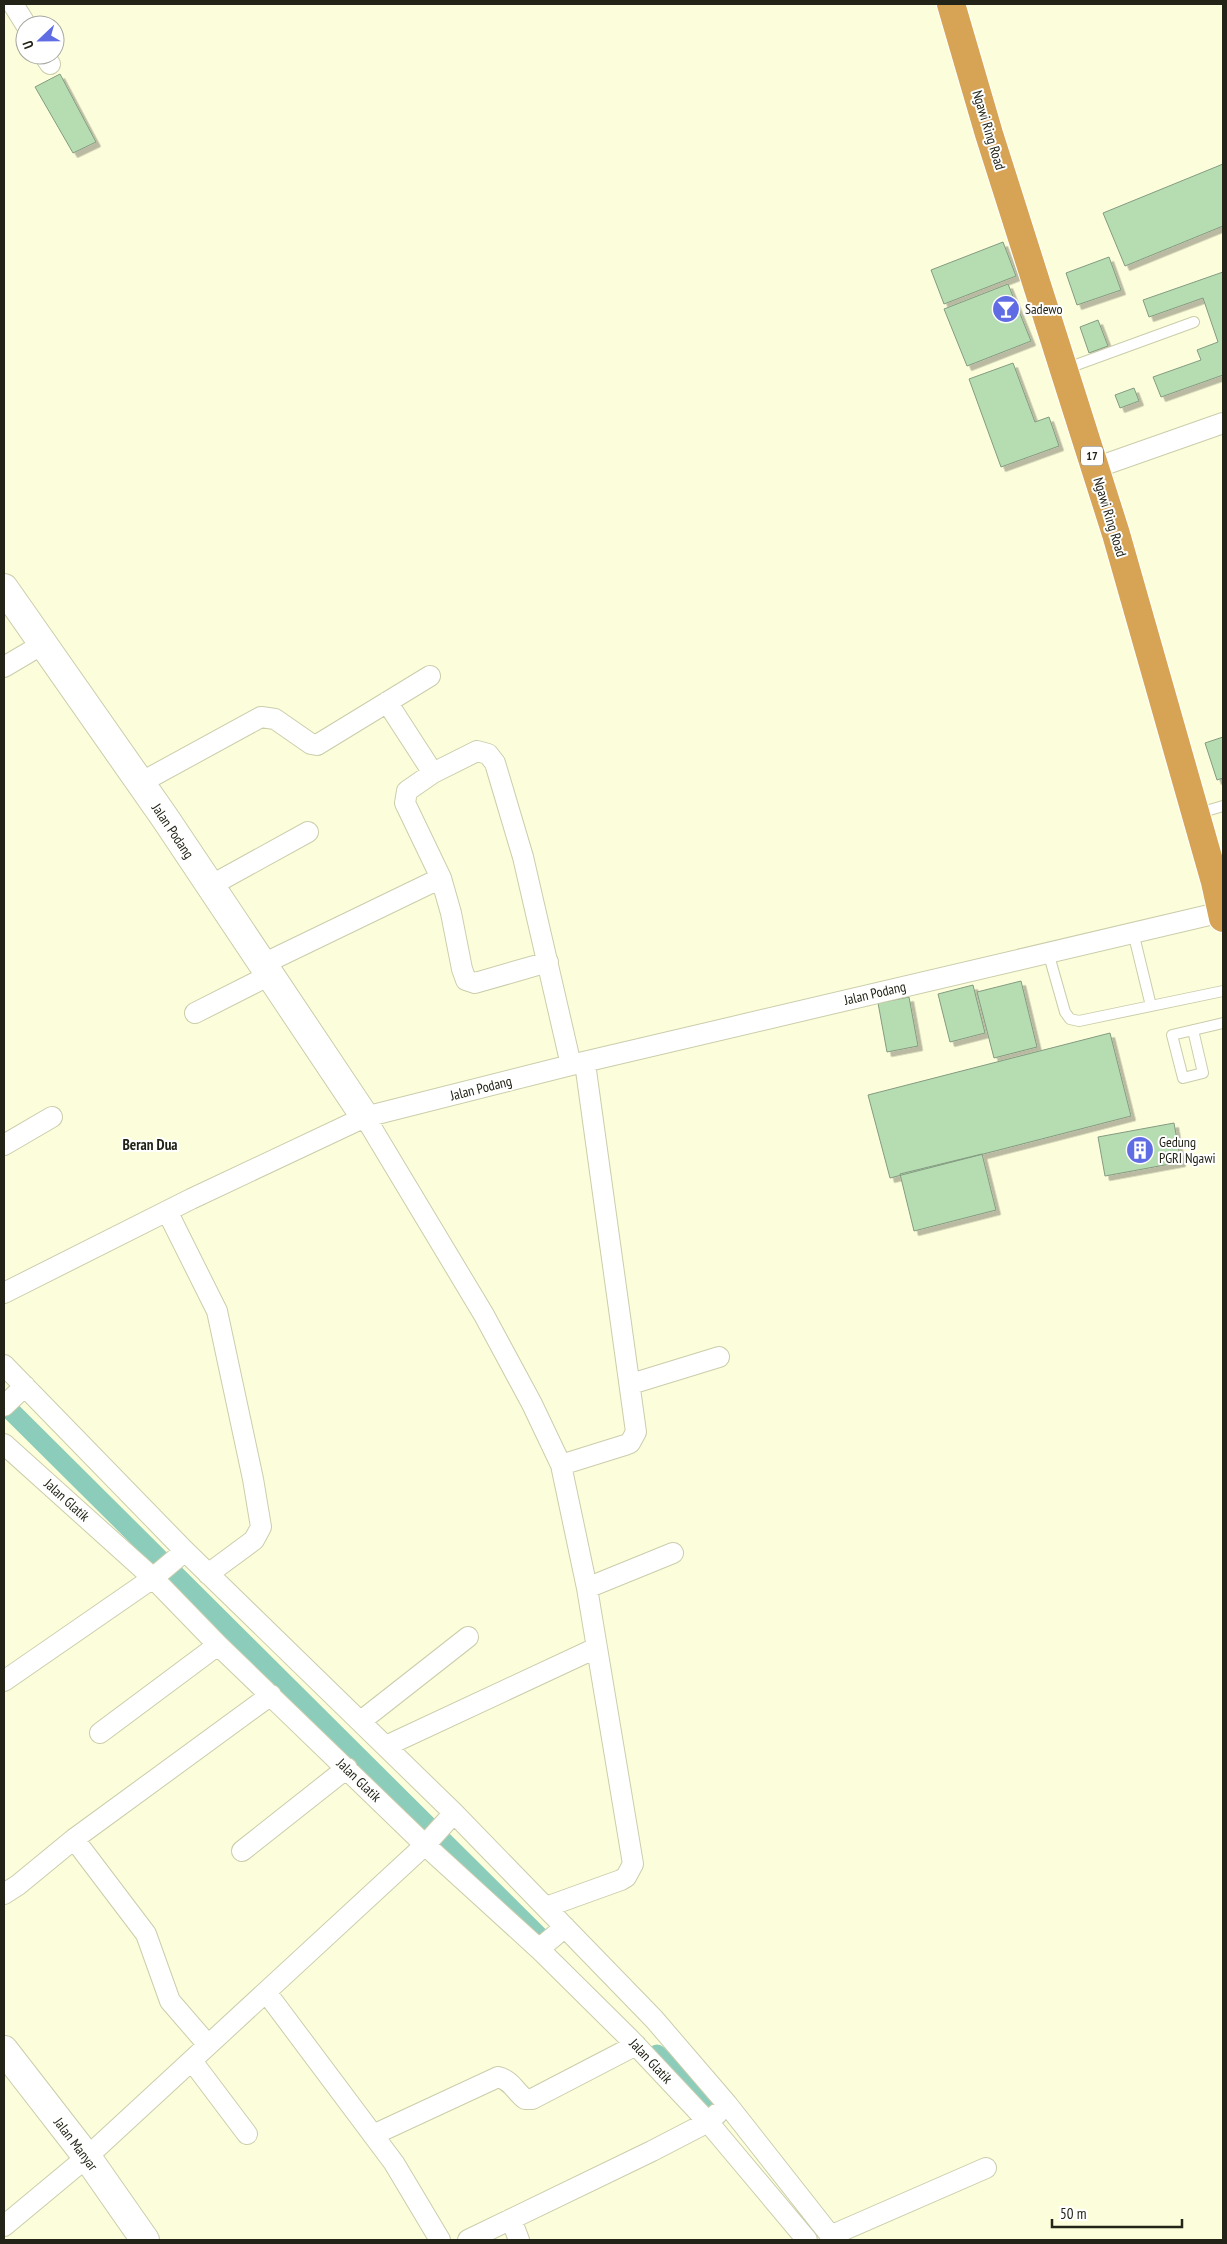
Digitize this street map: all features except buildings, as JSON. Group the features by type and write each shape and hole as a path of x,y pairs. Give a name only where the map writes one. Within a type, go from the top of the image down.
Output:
{"highway":[{"name":"Ngawi Ring Road","path":"951,4 989,134 1095,468 1196,814 1223,914"}],"street":[{"path":"13,4 20,15"},
{"path":"1095,468 1223,422"},
{"name":"Jalan Podang","path":"4,588 140,783 365,1117 578,1064 1048,952 1133,932 1223,914"},
{"path":"4,667 43,644"},
{"path":"140,783 261,717 275,719 311,744 317,745 430,676"},
{"path":"387,702 433,773"},
{"path":"548,962 475,984 466,980 441,878 405,803 408,791 433,773 477,751 488,754 495,763 523,857 548,962 578,1064 630,1384 636,1432 630,1443 561,1465"},
{"path":"210,886 308,832"},
{"path":"195,1013 266,970 441,878"},
{"path":"4,1145 52,1117"},
{"path":"4,1293 167,1211 365,1117 484,1315 532,1404 561,1465 587,1588 633,1864 626,1877 621,1880 546,1908"},
{"path":"167,1211 216,1311 253,1479 261,1527 254,1540 208,1574"},
{"path":"630,1384 719,1358"},
{"path":"4,1365 25,1386 169,1565 208,1574 386,1746 439,1830 546,1908 551,1939 832,2238 986,2168"},
{"path":"7,1403 25,1386"},
{"name":"Jalan Glatik","path":"4,1444 169,1565 218,1645 347,1768 439,1830 551,1939 717,2114"},
{"path":"587,1588 673,1553"},
{"path":"4,1681 169,1565"},
{"path":"361,1722 468,1637"},
{"path":"100,1733 218,1645"},
{"path":"386,1746 596,1648"},
{"path":"4,1894 18,1885 74,1839 271,1696"},
{"path":"242,1851 347,1768"},
{"path":"4,2226 87,2157 439,1830"},
{"path":"74,1839 146,1934 170,2001 208,2045"},
{"path":"266,1992 394,2163 440,2240"},
{"path":"373,2135 498,2077 506,2079 525,2099 532,2099 640,2033"},
{"name":"Jalan Manyar","path":"4,2050 87,2157 145,2240"},
{"path":"192,2061 247,2134"},
{"path":"468,2240 717,2114"},
{"path":"717,2114 806,2240"},
{"path":"511,2219 519,2240"}],"lane":[{"path":"1064,369 1194,322"},
{"path":"1196,814 1223,806"},
{"path":"1133,932 1151,1006"},
{"path":"1048,952 1064,1012 1070,1019 1079,1021 1223,991"},
{"path":"1193,1030 1203,1073 1183,1078 1172,1035 1193,1030 1223,1023"}],"waterway":[{"path":"4,1404 540,1937"},
{"path":"657,2054 690,2087 716,2118"}],"place":[{"name":"Sadewo","path":"1006,309"},
{"name":"Gedung PGRI Ngawi","path":"1140,1150"}],"district":[{"name":"Beran Dua","path":"150,1145"}]}
